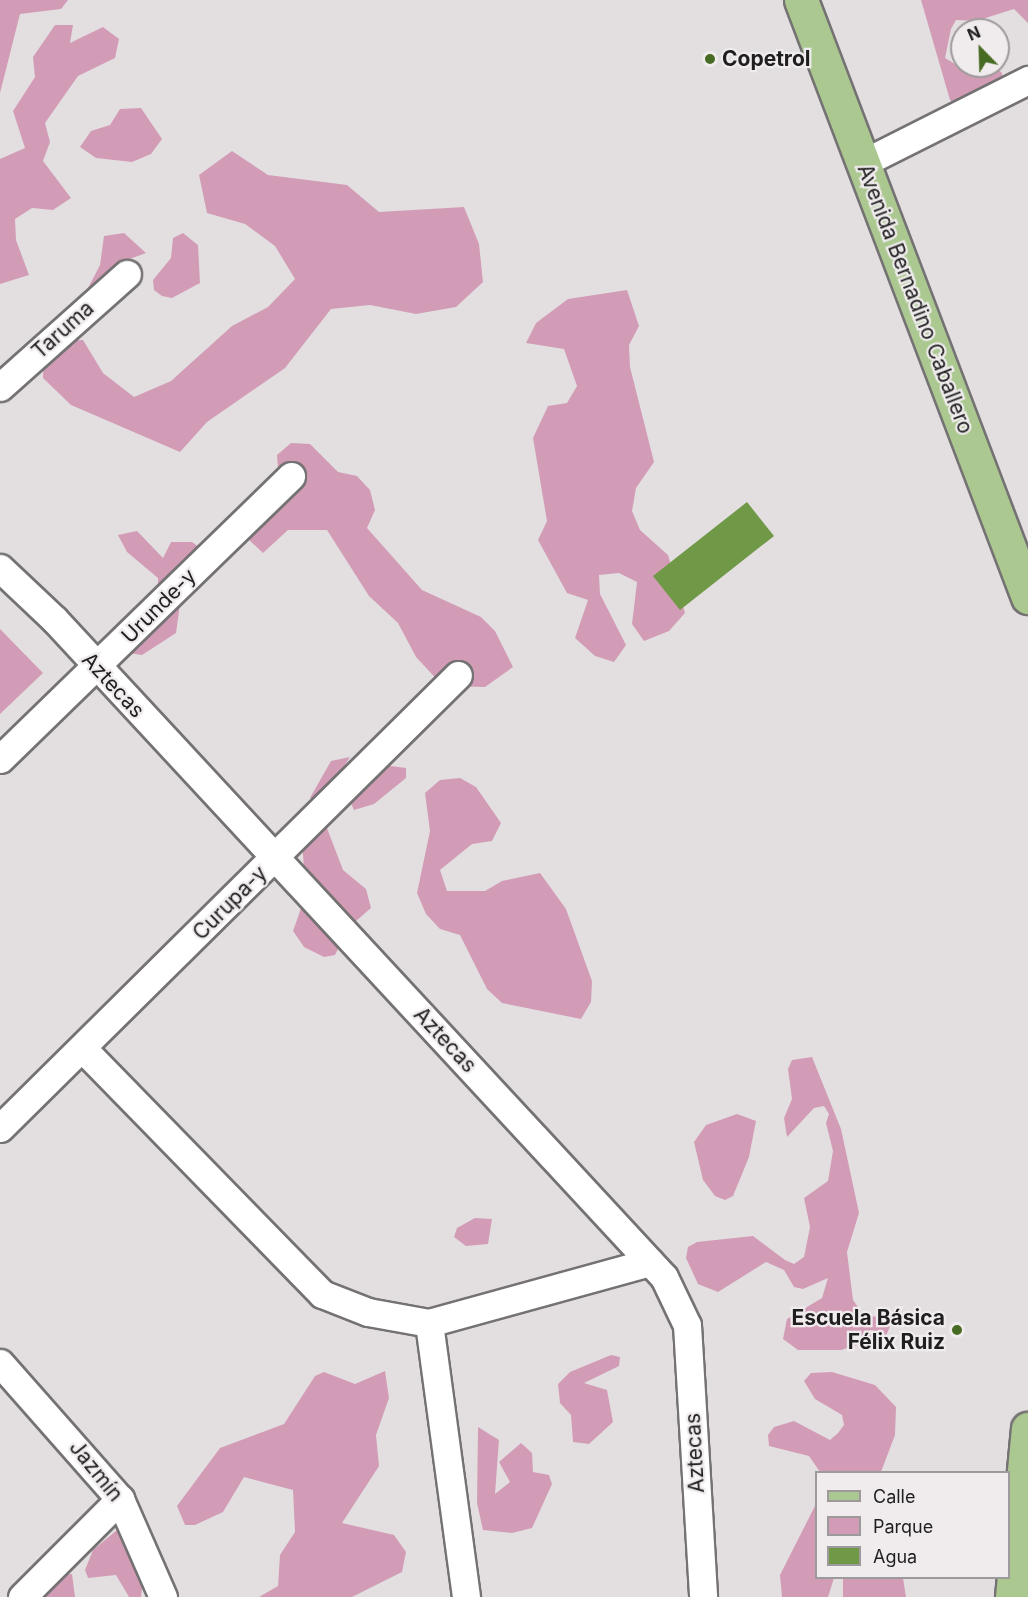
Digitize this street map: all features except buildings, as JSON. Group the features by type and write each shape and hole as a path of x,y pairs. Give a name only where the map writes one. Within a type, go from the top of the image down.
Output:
{"main road":[{"name":"Avenida Bernadino Caballero","path":"801,0 1028,597"},
{"path":"1012,1597 1028,1429"}],"street":[{"path":"863,163 1028,80"},
{"name":"Taruma","path":"0,387 127,274"},
{"name":"Urunde-y","path":"0,759 97,668 291,476"},
{"name":"Aztecas","path":"0,568 275,857 650,1262 679,1302 687,1325 703,1597"},
{"name":"Curupa-y","path":"0,1128 84,1050 458,675"},
{"path":"84,1050 322,1294 368,1312 429,1323 650,1262"},
{"path":"429,1323 466,1597"},
{"name":"Jazmín","path":"0,1363 120,1499 163,1597"},
{"path":"22,1597 120,1499"}],"green space":[{"path":"0,0 68,0 61,9 20,14 0,93"},
{"path":"921,0 1028,0 1028,23 1014,9 986,18 950,18 950,34 945,58 950,61 950,78 1002,78 1004,103 989,117 977,120 950,100"},
{"path":"55,25 73,25 70,43 103,27 119,39 115,58 78,76 45,123 50,142 43,161 71,198 53,210 32,208 15,219 16,240 29,275 0,284 0,159 25,148 13,111 35,77 33,57"},
{"path":"141,108 162,139 151,154 132,162 96,158 80,147 91,131 110,125 120,109"},
{"path":"232,151 268,175 347,185 379,212 464,207 479,244 483,282 456,307 416,314 370,305 331,309 285,368 207,422 180,452 71,405 43,378 44,341 83,340 103,373 134,397 171,381 232,326 268,307 295,279 275,246 245,224 207,213 199,175"},
{"path":"124,233 146,253 124,261 86,292 100,265 104,236"},
{"path":"183,233 198,245 200,283 172,298 162,296 154,290 153,280 171,258 173,238"},
{"path":"627,290 639,326 629,345 630,367 654,462 636,488 632,511 640,530 668,555 685,613 669,631 644,641 632,624 637,582 619,573 599,575 600,594 626,645 614,662 595,656 575,638 588,600 567,593 538,540 547,521 533,438 548,406 567,403 577,386 564,349 526,343 536,323 568,299"},
{"path":"291,443 310,444 338,472 357,476 370,490 375,510 367,528 422,590 481,617 495,631 513,667 485,687 443,686 416,657 398,623 369,596 327,530 288,530 263,553 248,539 252,520 280,494 277,455"},
{"path":"137,531 163,558 171,542 192,542 207,553 212,573 181,597 176,633 142,655 122,652 112,635 124,619 144,612 158,598 158,578 127,552 118,535"},
{"path":"0,629 43,673 0,714"},
{"path":"350,757 321,801 310,798 331,761"},
{"path":"383,765 406,768 406,778 374,804 354,810 350,801 365,774"},
{"path":"460,778 476,787 501,823 492,841 472,844 440,870 447,891 485,891 502,881 540,873 566,909 592,981 591,1002 581,1019 502,1003 487,989 460,935 440,929 426,914 417,893 430,831 425,793 440,780"},
{"path":"325,823 343,870 366,889 371,908 348,928 335,955 324,957 304,947 293,931 306,894 302,842"},
{"path":"812,1057 841,1129 859,1213 847,1252 853,1300 864,1316 885,1317 890,1326 886,1336 841,1350 798,1350 783,1339 787,1319 822,1298 828,1278 803,1289 794,1287 784,1270 766,1262 718,1292 698,1284 686,1258 688,1247 697,1242 753,1236 794,1264 804,1257 810,1227 804,1198 828,1181 833,1151 826,1123 829,1114 824,1106 814,1108 787,1137 784,1118 792,1099 788,1069 792,1060"},
{"path":"737,1114 756,1121 749,1157 733,1196 725,1200 715,1196 703,1180 694,1142 706,1125"},
{"path":"475,1218 492,1219 488,1244 466,1246 454,1237 457,1228"},
{"path":"611,1355 620,1357 619,1366 584,1383 607,1390 613,1422 589,1444 573,1442 571,1415 560,1403 558,1384 570,1372"},
{"path":"385,1371 389,1398 376,1435 379,1466 342,1523 394,1535 406,1552 402,1572 352,1597 259,1597 278,1586 280,1555 295,1532 293,1490 244,1477 223,1512 195,1525 185,1525 177,1506 220,1448 284,1424 315,1376 324,1372 355,1384"},
{"path":"832,1372 875,1385 896,1407 895,1435 881,1471 819,1471 809,1456 769,1446 768,1435 774,1427 794,1421 830,1440 844,1425 842,1415 815,1399 804,1381 811,1373"},
{"path":"478,1427 499,1440 495,1494 510,1482 499,1462 521,1443 532,1453 533,1472 549,1475 552,1484 532,1528 512,1533 483,1530 477,1503"},
{"path":"815,1506 815,1579 834,1579 828,1597 782,1597 780,1575"},
{"path":"117,1530 126,1534 143,1579 141,1597 129,1597 116,1575 88,1578 85,1570 93,1550"},
{"path":"72,1574 75,1597 26,1597 61,1575"},
{"path":"843,1579 903,1579 906,1597 843,1597"}],"water":[{"path":"747,502 774,536 680,610 653,576"}],"place":[{"name":"Copetrol","path":"710,59"},
{"name":"Escuela Básica Félix Ruiz","path":"957,1330"}]}
